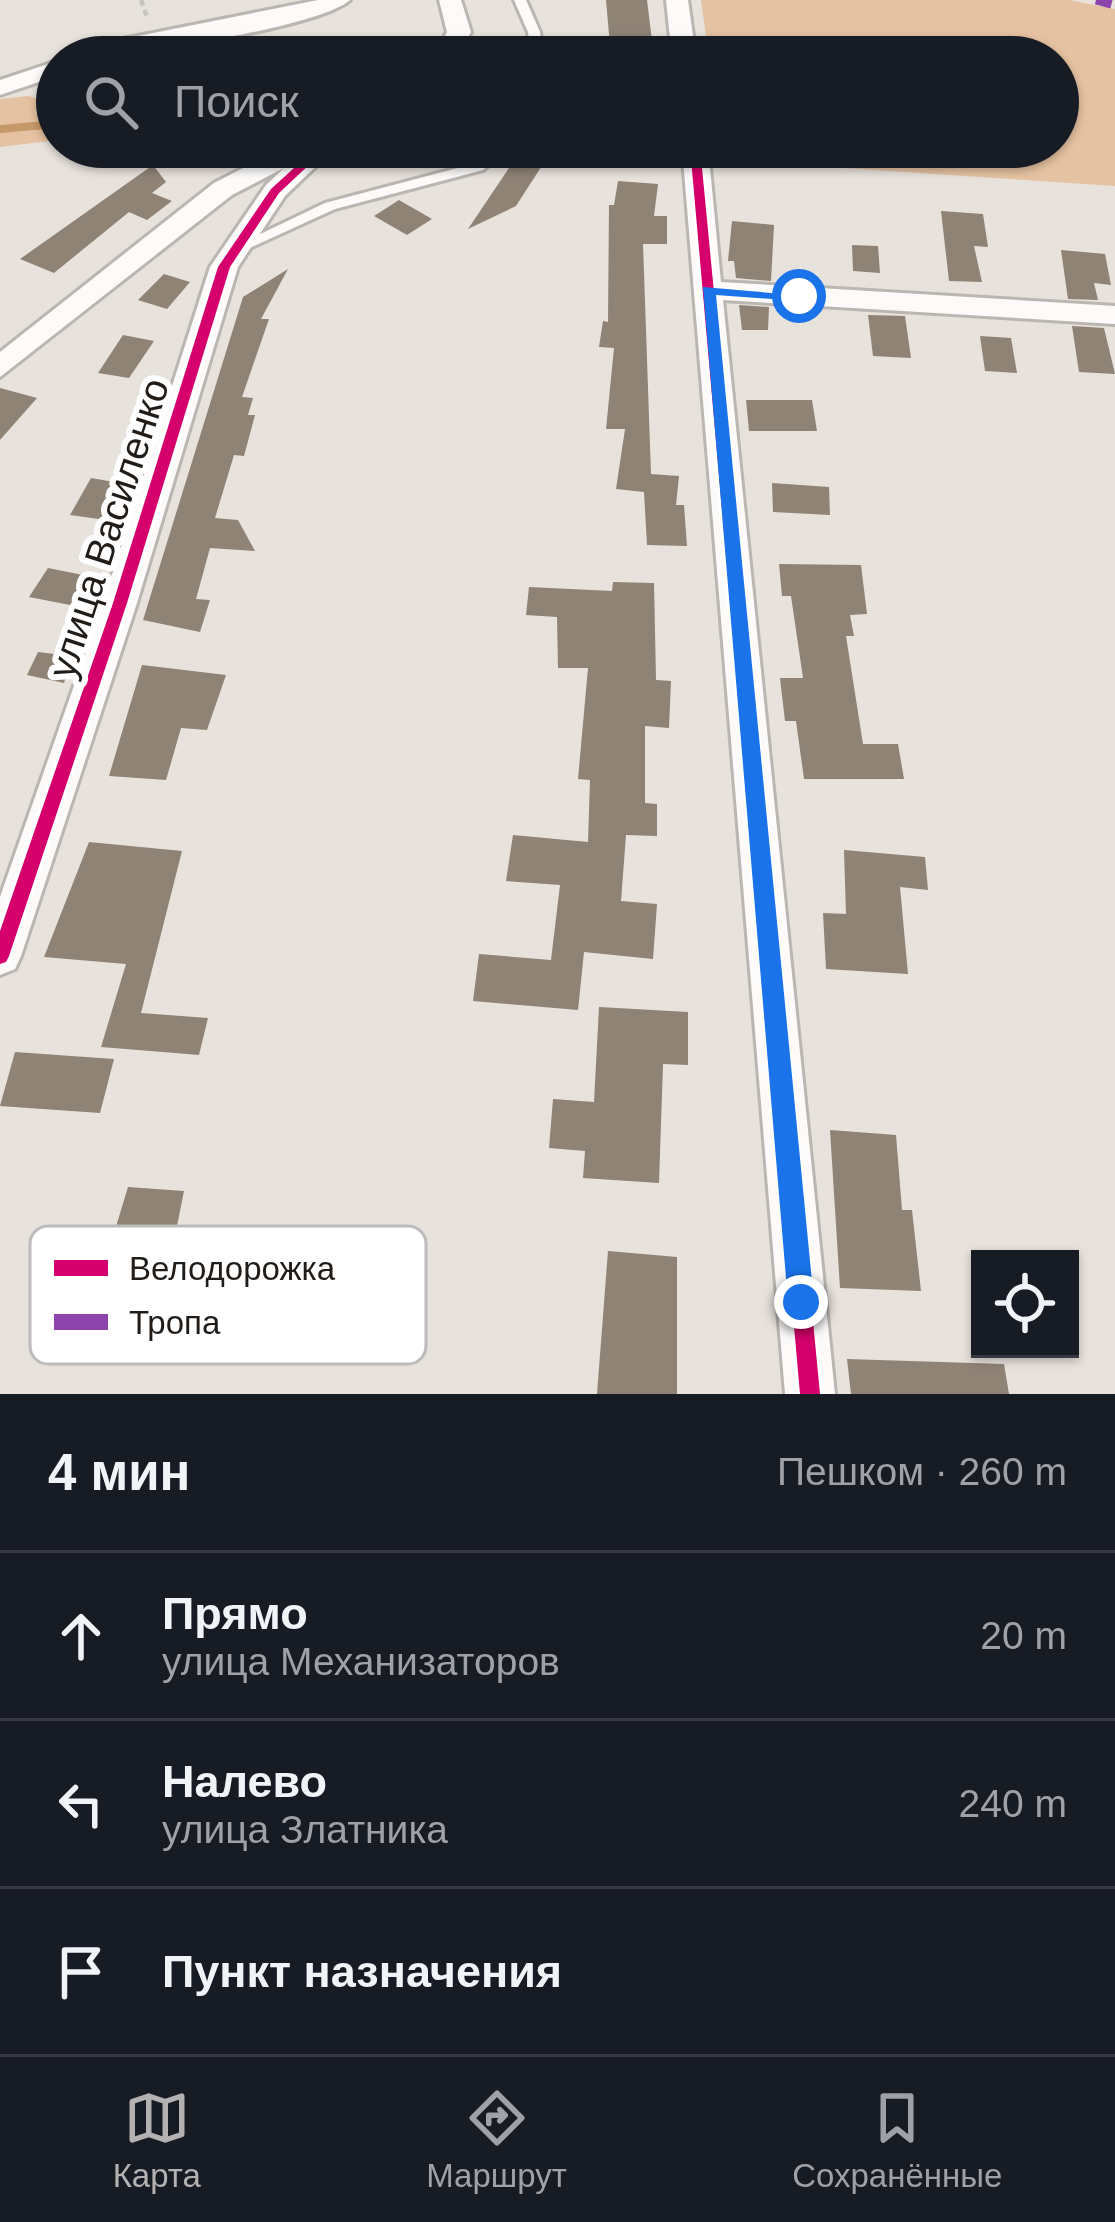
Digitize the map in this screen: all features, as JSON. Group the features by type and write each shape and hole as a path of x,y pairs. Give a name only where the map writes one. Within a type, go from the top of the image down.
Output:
{"street":[{"path":"170,36 286,21 339,0"},
{"path":"450,0 458,36"},
{"path":"677,0 681,36"},
{"path":"0,88 36,75"},
{"path":"0,368 223,189 264,168"},
{"name":"улица Василенко","path":"0,956 120,603 210,303 232,250 301,168"},
{"path":"696,168 810,1394"},
{"path":"708,290 1115,315"}],"lane":[{"path":"520,0 534,36"},
{"path":"232,250 330,206 474,168"}],"shaded area":[{"path":"701,0 1069,0 1115,9 1115,186 844,168 1079,168 1079,36 706,36"},
{"path":"36,98 36,143 0,147 0,99"}],"building":[{"path":"606,0 647,0 651,36 609,36"},
{"path":"149,168 155,168 166,182 152,193 172,201 147,220 129,212 54,273 20,259"},
{"path":"509,168 540,168 516,206 468,229"},
{"path":"618,181 658,184 654,216 667,216 667,244 643,244 651,474 679,476 676,505 684,505 687,546 647,545 644,492 616,489 625,429 606,429 614,348 599,347 603,321 608,322 609,205 614,205"},
{"path":"399,200 432,219 407,235 374,216"},
{"path":"941,211 983,214 988,247 974,246 982,282 949,281"},
{"path":"732,221 774,225 771,281 736,278 734,261 728,261"},
{"path":"852,245 878,246 880,273 853,271"},
{"path":"1061,250 1105,254 1111,285 1094,283 1098,300 1068,299"},
{"path":"288,269 261,319 269,319 242,397 253,398 248,415 255,415 244,456 234,455 215,518 238,520 255,551 210,548 196,599 210,600 200,632 143,620 243,297"},
{"path":"164,274 190,282 167,309 138,300"},
{"path":"739,305 769,307 768,330 742,330"},
{"path":"868,315 905,316 911,358 873,356"},
{"path":"1072,326 1104,328 1115,374 1079,372"},
{"path":"123,335 154,341 129,378 98,373"},
{"path":"980,336 1011,338 1017,373 985,371"},
{"path":"0,388 37,398 0,440"},
{"path":"746,400 812,400 817,431 749,431"},
{"path":"91,478 126,484 106,520 70,515"},
{"path":"772,483 829,487 830,515 773,512"},
{"path":"779,564 861,565 867,614 850,615 854,636 846,636 863,744 898,744 904,779 804,779 796,721 785,721 780,678 803,678 791,596 782,596"},
{"path":"48,568 88,576 70,605 29,597"},
{"path":"613,582 654,583 656,680 671,681 669,728 645,726 645,803 657,804 657,836 626,835 621,901 657,904 653,959 584,952 578,1010 473,1001 479,954 551,960 560,885 506,881 513,835 588,842 590,780 578,779 588,668 558,668 557,617 526,615 529,587 612,591"},
{"path":"38,652 72,656 64,683 27,675"},
{"path":"142,665 226,675 207,730 181,728 166,780 109,776"},
{"path":"89,842 182,851 141,1013 208,1018 199,1055 101,1047 126,964 44,957"},
{"path":"844,850 925,857 928,890 900,887 908,974 826,969 823,913 846,914"},
{"path":"599,1007 688,1012 688,1065 663,1064 659,1183 583,1178 585,1151 549,1148 553,1099 594,1102"},
{"path":"15,1052 114,1059 100,1113 0,1106"},
{"path":"830,1130 896,1135 902,1210 912,1210 921,1291 840,1288"},
{"path":"128,1187 184,1191 177,1226 116,1226"},
{"path":"608,1251 677,1257 677,1394 597,1394"},
{"path":"847,1359 1004,1364 1009,1394 851,1394"}],"waterway":[{"path":"0,129 36,126"}],"marked path":[{"path":"1096,0 1115,5"}],"cycle path":[{"path":"0,956 120,603 224,267 275,191 300,168"},
{"path":"697,168 810,1394"}],"route":[{"path":"799,296 708,290 801,1302"}]}
